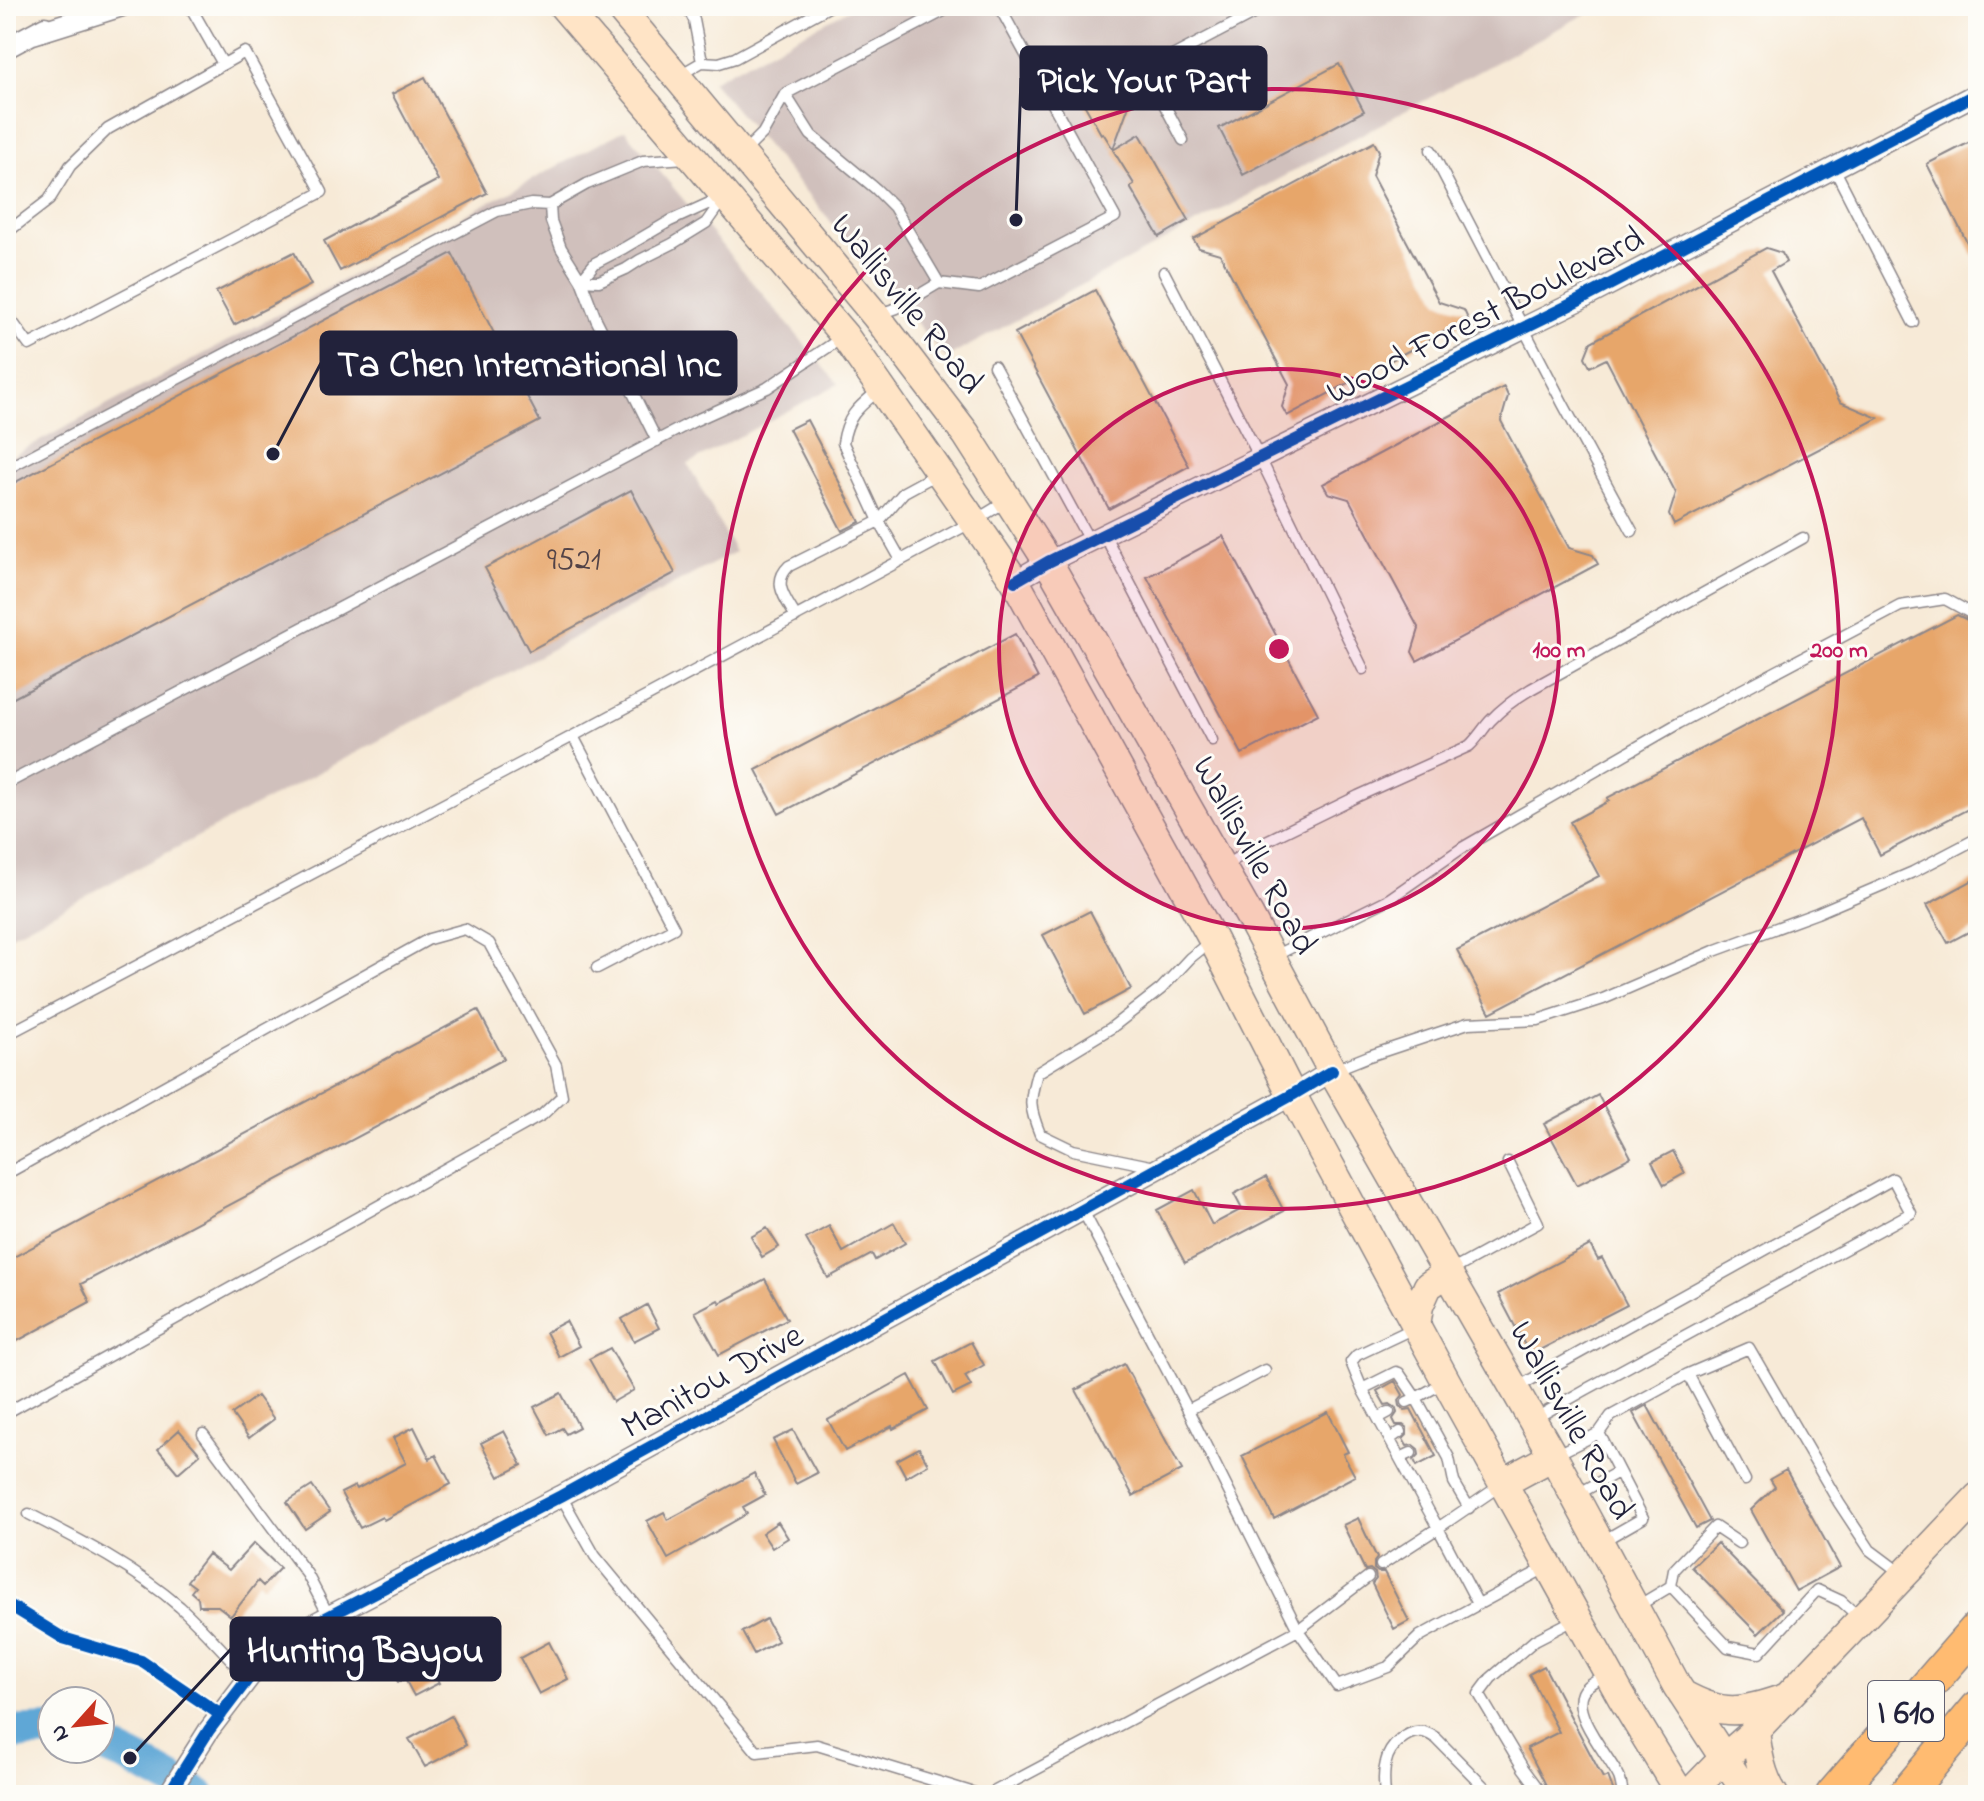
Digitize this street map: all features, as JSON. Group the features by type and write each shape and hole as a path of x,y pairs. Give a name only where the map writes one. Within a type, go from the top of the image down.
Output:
{"highway":[{"name":"I 610","path":"1833,1795 1978,1628"},
{"name":"I 610","path":"1905,1795 1972,1717"}],"main road":[{"name":"Wallisville Road","path":"563,6 844,335 1015,581 1213,940 1292,1095 1446,1381 1638,1727 1681,1795"},
{"name":"Wallisville Road","path":"618,6 876,316 966,434 1009,500 1048,562 1222,867 1332,1071 1553,1456 1682,1694 1748,1795"},
{"path":"643,99 677,77"},
{"path":"844,335 876,316"},
{"path":"1213,940 1250,917"},
{"path":"1416,1326 1419,1306 1428,1286 1447,1273"},
{"path":"1503,1483 1553,1456"},
{"path":"1688,1795 1755,1731 1978,1497"},
{"path":"1682,1694 1710,1708 1731,1711 1754,1709 1786,1698"},
{"path":"1755,1731 1759,1761 1774,1795"}],"street":[{"path":"6,48 82,6"},
{"path":"33,34 122,6"},
{"name":"Wood Forest Boulevard","path":"1015,581 1525,327 1978,93"},
{"name":"Manitou Drive","path":"168,1795 209,1730 257,1667 314,1624 561,1496 1332,1071"}],"lane":[{"path":"190,6 223,64"},
{"path":"687,6 694,20 702,62"},
{"path":"677,77 702,62 719,63 735,58 830,6"},
{"path":"742,155 763,133 785,94 953,6"},
{"path":"876,316 897,308 939,283 979,288 1115,217 999,6"},
{"path":"1183,140 1146,70 1268,6"},
{"path":"6,233 49,200 70,166 108,129 245,52 322,192 29,345 6,313"},
{"path":"785,94 811,135 894,207 939,283"},
{"path":"1431,150 1632,531"},
{"path":"6,469 497,211 531,204 550,205 587,184 643,161 693,158"},
{"path":"1834,168 1913,322"},
{"path":"581,280 599,281 672,244 706,223 725,196"},
{"path":"581,280 595,263 670,221 725,196"},
{"path":"550,205 551,221 561,248 581,280 596,319 657,441"},
{"path":"1164,272 1260,458 1363,669"},
{"path":"6,784 694,421 767,388 844,335"},
{"path":"994,366 1212,740"},
{"path":"881,388 854,411 845,429 843,443 901,560"},
{"path":"796,617 779,585 781,574 789,566 879,521 904,492 940,473"},
{"path":"6,1035 573,736 1009,500"},
{"path":"1222,867 1262,843 1469,746 1508,704 1531,689 1803,538"},
{"path":"1272,957 1389,899 1462,848 1665,730 1900,606 1945,599 1978,617"},
{"path":"573,736 674,928 597,968"},
{"path":"1332,1071 1468,1023 1538,1020 1603,999 1913,872 1978,838"},
{"path":"6,1174 429,939 465,929 489,943 556,1065 562,1096 542,1115 6,1413"},
{"path":"1158,1168 1073,1150 1040,1134 1030,1110 1031,1092 1037,1073 1111,1028 1161,989 1190,958 1213,940"},
{"path":"1447,1273 1538,1223 1508,1162"},
{"path":"1514,1389 1893,1179 1911,1213 1532,1420"},
{"path":"1082,1209 1188,1410 1298,1630 1337,1686 1388,1667 1420,1636 1548,1566"},
{"path":"1416,1326 1351,1362 1362,1389 1478,1604"},
{"path":"1553,1456 1599,1433 1611,1416 1688,1374 1749,1348 1839,1503 1870,1550 1903,1575"},
{"path":"1188,1410 1265,1370"},
{"path":"1362,1389 1396,1372 1403,1377 1411,1400 1433,1440 1449,1458 1454,1482 1469,1508"},
{"path":"1688,1374 1745,1480"},
{"path":"1411,1400 1446,1381"},
{"path":"1378,1418 1389,1412"},
{"path":"1390,1439 1400,1432"},
{"path":"1599,1433 1643,1518 1599,1543"},
{"path":"203,1434 307,1574 329,1616"},
{"path":"1400,1458 1411,1453"},
{"path":"1574,1496 1618,1472"},
{"path":"1381,1565 1503,1483"},
{"path":"561,1496 595,1556 757,1752 817,1745 981,1795"},
{"path":"29,1514 97,1549 145,1579 181,1608 248,1678"},
{"path":"1634,1609 1671,1586 1674,1570 1715,1527 1739,1543"},
{"path":"988,1795 1298,1630 1368,1577"},
{"path":"1671,1586 1728,1647 1759,1653 1817,1590 1841,1601 1861,1619"},
{"path":"1543,1795 1523,1768 1479,1694 1491,1678 1535,1640 1577,1618"},
{"path":"1608,1673 1587,1686 1581,1694 1580,1706 1588,1726 1619,1777 1623,1795"},
{"path":"1385,1795 1386,1758 1395,1744 1417,1732 1436,1738 1492,1795"}],"shaded area":[{"path":"856,6 1600,6 946,358 712,81"},
{"path":"625,130 838,384 688,464 735,552 6,938 6,459"}],"building":[{"path":"1119,51 1137,83 1113,149 1080,97 1088,93 1078,75"},
{"path":"1339,64 1364,111 1243,175 1219,128"},
{"path":"425,77 487,193 340,271 324,241 438,180 392,94"},
{"path":"1140,134 1189,220 1159,237 1130,187 1134,184 1113,150"},
{"path":"1978,138 1978,264 1927,164"},
{"path":"1374,142 1379,151 1372,176 1439,302 1464,310 1468,319 1287,416 1282,407 1289,384 1220,254 1199,248 1193,239"},
{"path":"1766,248 1782,253 1786,262 1771,271 1840,402 1878,418 1674,525 1669,515 1676,493 1606,359 1590,367 1585,357 1591,342"},
{"path":"294,252 311,285 234,325 216,292"},
{"path":"452,253 540,421 6,702 6,487"},
{"path":"1095,290 1189,466 1109,509 1015,333"},
{"path":"1504,387 1508,396 1501,421 1569,548 1593,555 1598,564 1417,661 1412,652 1419,629 1349,499 1328,493 1323,484"},
{"path":"807,420 860,522 842,531 789,429"},
{"path":"631,490 675,573 529,651 485,568"},
{"path":"1223,536 1318,714 1242,754 1147,577"},
{"path":"1957,615 1978,625 1978,804 1880,855 1861,818 1490,1013 1457,950 1599,876 1570,822 1609,801 1607,798"},
{"path":"1015,634 1038,678 779,814 756,770"},
{"path":"1973,880 1978,889 1978,927 1948,943 1927,905"},
{"path":"1090,911 1131,989 1085,1014 1043,935"},
{"path":"478,1010 504,1059 81,1284 90,1302 6,1347 6,1261"},
{"path":"1598,1095 1631,1157 1577,1185 1544,1124"},
{"path":"1673,1151 1685,1173 1664,1185 1652,1162"},
{"path":"1266,1177 1284,1211 1185,1263 1157,1210 1194,1190 1212,1225 1242,1209 1234,1194"},
{"path":"894,1223 905,1243 875,1260 872,1254 828,1278 806,1239 829,1226 843,1252"},
{"path":"767,1228 779,1247 762,1257 751,1237"},
{"path":"1590,1245 1598,1260 1602,1258 1627,1305 1530,1355 1498,1294"},
{"path":"765,1279 787,1319 719,1355 695,1312 718,1300 720,1303"},
{"path":"647,1305 659,1328 634,1341 622,1319"},
{"path":"566,1321 579,1346 559,1357 546,1332"},
{"path":"971,1342 984,1365 965,1376 971,1386 953,1395 935,1361"},
{"path":"610,1348 634,1390 613,1402 589,1359"},
{"path":"1124,1364 1182,1470 1133,1496 1076,1390"},
{"path":"909,1375 928,1410 845,1451 828,1420"},
{"path":"1395,1381 1403,1395 1399,1400 1400,1406 1405,1410 1411,1409 1436,1456 1417,1466 1414,1460 1419,1455 1418,1449 1413,1445 1407,1446 1403,1439 1407,1428 1396,1425 1393,1419 1396,1408 1385,1405 1377,1391"},
{"path":"561,1393 579,1427 566,1434 562,1428 549,1435 534,1407"},
{"path":"257,1396 274,1419 249,1438 232,1414"},
{"path":"1647,1405 1710,1521 1696,1528 1633,1413"},
{"path":"1328,1412 1348,1452 1343,1454 1355,1476 1274,1519 1242,1456"},
{"path":"414,1427 430,1459 436,1455 451,1484 384,1520 382,1517 360,1528 341,1493 355,1486 357,1489 406,1463 393,1438"},
{"path":"179,1430 200,1454 178,1473 158,1449"},
{"path":"793,1430 817,1473 796,1484 773,1440"},
{"path":"504,1431 522,1465 499,1477 481,1443"},
{"path":"919,1448 928,1464 906,1477 897,1460"},
{"path":"1786,1470 1840,1567 1796,1591 1751,1510 1775,1487 1770,1479"},
{"path":"754,1473 765,1495 743,1507 747,1514 668,1559 647,1521 664,1512 668,1520"},
{"path":"312,1486 330,1512 305,1529 287,1502"},
{"path":"1358,1518 1377,1558 1374,1569 1384,1572 1409,1621 1394,1629 1372,1584 1376,1579 1375,1573 1365,1570 1343,1525"},
{"path":"778,1522 788,1538 772,1548 762,1533"},
{"path":"254,1543 280,1568 263,1586 258,1581 231,1616 218,1606 199,1606 198,1598 191,1592 195,1587 187,1581 208,1554 229,1570"},
{"path":"1717,1543 1783,1610 1758,1634 1692,1567"},
{"path":"766,1619 778,1641 754,1654 742,1632"},
{"path":"410,1638 426,1668 430,1666 439,1683 414,1696 405,1679 398,1682 382,1653"},
{"path":"549,1642 568,1679 539,1694 520,1658"},
{"path":"1544,1666 1603,1778 1608,1776 1615,1795 1551,1795 1527,1748 1559,1732 1529,1674"},
{"path":"451,1716 466,1745 425,1767 409,1739"}],"waterway":[{"path":"6,1733 36,1732"},
{"path":"116,1752 199,1795"}],"cycle path":[{"path":"1015,581 1580,300 1978,93"},
{"path":"168,1795 209,1730 257,1667 314,1624 561,1496 1332,1071"},
{"path":"6,1603 63,1638 141,1661 221,1715"}],"place":[{"name":"Pick Your Part","path":"1016,220"},
{"name":"Ta Chen International Inc","path":"273,454"},
{"name":"Hunting Bayou","path":"130,1758"}]}
